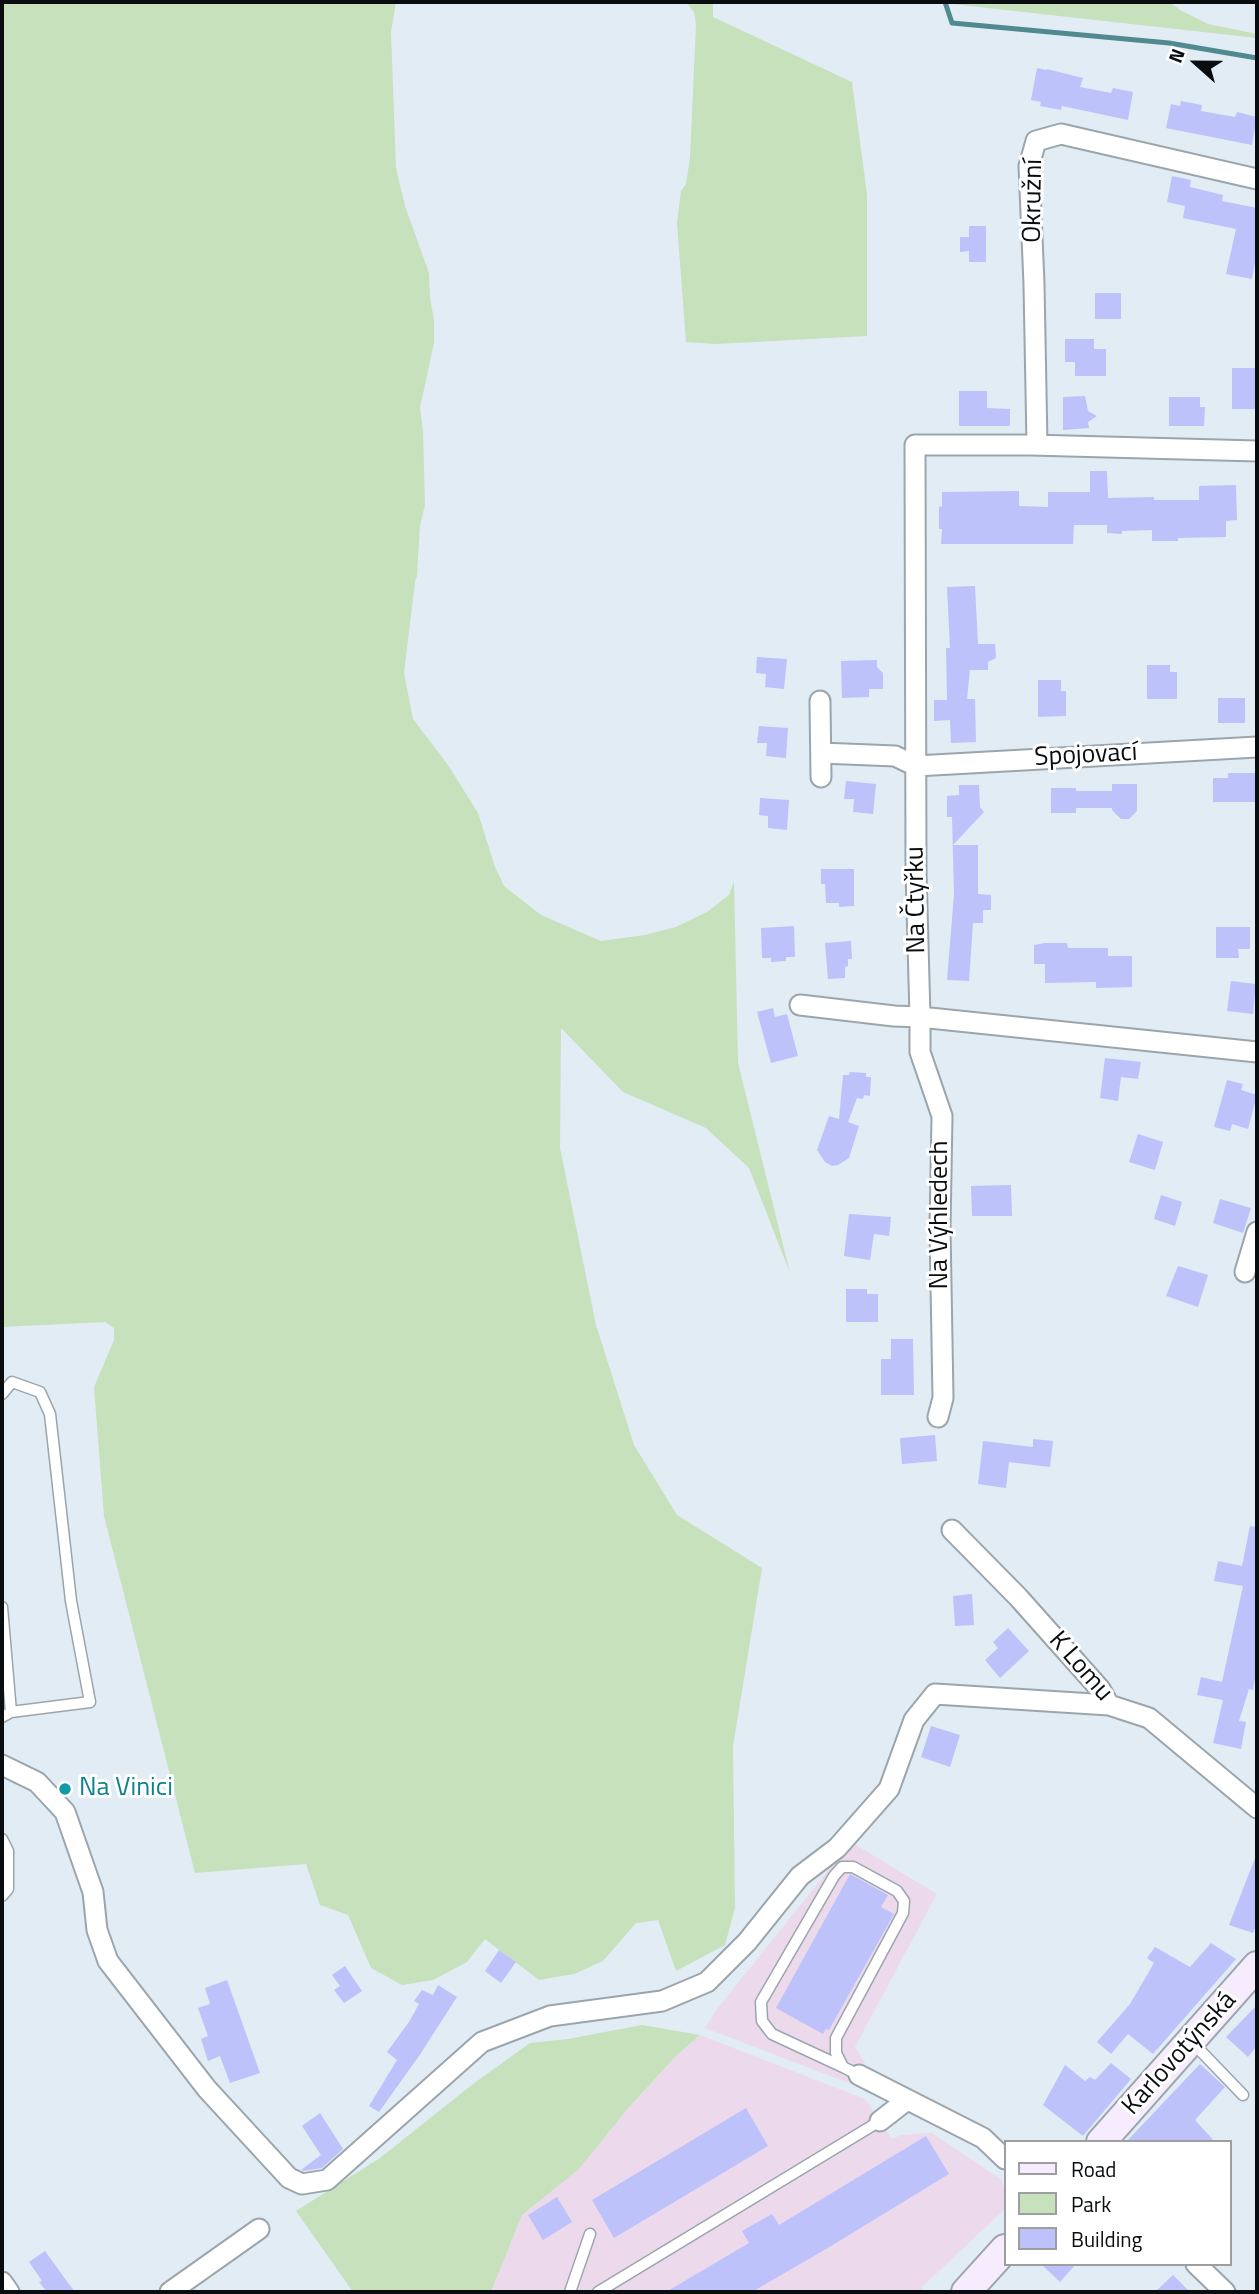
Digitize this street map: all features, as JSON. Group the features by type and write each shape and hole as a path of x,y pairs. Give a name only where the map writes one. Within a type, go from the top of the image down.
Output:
{"main road":[{"name":"Karlovotýnská","path":"1103,2140 1257,1966"},
{"path":"966,2292 1004,2250"}],"street":[{"name":"Okružní","path":"1037,445 1029,166 1036,141 1061,134 1257,179"},
{"name":"Na Čtyřku","path":"920,1017 916,871 915,445 1037,445"},
{"path":"1037,445 1257,452"},
{"path":"820,702 821,778"},
{"name":"Spojovací","path":"821,753 895,756 916,765 1257,747"},
{"path":"800,1005 1257,1052"},
{"name":"Na Výhledech","path":"920,1017 920,1052 942,1116 940,1228 943,1398 938,1417"},
{"path":"1245,1272 1257,1232"},
{"name":"K Lomu","path":"952,1530 1018,1597 1100,1689 1109,1705 1149,1717 1257,1808"},
{"path":"2,1765 37,1783 65,1812 93,1892 97,1930 108,1961 207,2089 289,2178 302,2184 327,2180 482,2042 550,2016 662,2001 707,1982 747,1942 800,1876 837,1848 889,1790 914,1720 935,1694 1109,1705"},
{"path":"851,2071 983,2138 1004,2158"},
{"path":"880,2121 907,2099"},
{"path":"170,2292 259,2229"},
{"path":"1198,2266 1225,2292"},
{"path":"2,2282 9,2292"}],"lane":[{"path":"2,1394 12,1382 40,1392 50,1414 71,1601 90,1702 6,1715 2,1607"},
{"path":"2,1839 8,1851 8,1889 2,1896"},
{"path":"842,1867 853,1867 897,1891 904,1900 903,1913 836,2038 836,2053 851,2071 772,2034 762,2021 761,2002 834,1876 842,1867"},
{"path":"1192,2042 1243,2095"},
{"path":"598,2292 880,2121"},
{"path":"570,2292 590,2234"}],"shaded area":[{"path":"851,1842 937,1894 855,2047 865,2063 854,2085 705,2028 717,2009"},
{"path":"700,2035 865,2099 892,2139 901,2135 932,2133 1002,2180 1004,2210 922,2287 924,2292 491,2292 522,2215 579,2169 630,2106 676,2056"}],"green space":[{"path":"2,2 396,2 391,32 396,168 405,206 429,273 434,320 434,343 420,408 425,505 420,525 417,576 404,673 413,719 448,765 478,813 495,867 504,886 541,915 601,941 645,935 676,927 707,912 729,895 734,881 738,1063 790,1273 749,1168 706,1128 623,1092 561,1028 560,1148 596,1325 634,1445 677,1515 762,1568 733,1746 735,1908 725,1945 676,1971 658,1920 636,1923 603,1961 574,1974 539,1980 485,1939 467,1962 433,1980 402,1985 371,1968 348,1915 320,1905 306,1864 195,1873 104,1516 94,1387 114,1340 114,1328 105,1322 2,1327"},
{"path":"686,2 713,2 713,17 852,82 867,194 867,336 716,344 686,342 677,223 681,191 686,184 690,158 696,25 694,12"},
{"path":"934,2 1170,2 1208,24 1257,34 1257,38"},
{"path":"642,2025 700,2035 676,2056 630,2106 579,2169 522,2215 491,2292 353,2292 296,2211 380,2158 473,2084 530,2043"}],"building":[{"path":"1037,68 1083,78 1080,87 1111,93 1113,88 1133,92 1128,120 1062,106 1061,110 1040,106 1041,102 1031,100"},
{"path":"1181,101 1202,105 1201,111 1235,117 1237,112 1257,117 1252,145 1166,128 1171,104 1180,106"},
{"path":"1172,176 1191,180 1190,187 1223,195 1222,201 1257,208 1257,252 1252,279 1226,274 1236,229 1183,218 1185,206 1167,202"},
{"path":"969,226 986,226 986,262 969,262 969,251 960,252 960,237 969,237"},
{"path":"1095,293 1121,293 1121,319 1095,319"},
{"path":"1065,339 1094,339 1094,349 1106,349 1106,376 1075,376 1075,362 1065,362"},
{"path":"1232,368 1256,368 1257,409 1232,409"},
{"path":"959,391 987,391 987,408 1010,409 1010,426 959,426"},
{"path":"1085,396 1088,411 1097,416 1088,422 1089,428 1063,430 1063,397"},
{"path":"1169,397 1200,397 1200,407 1205,407 1204,426 1169,426"},
{"path":"1090,471 1107,471 1108,498 1199,500 1199,486 1236,485 1237,520 1226,521 1226,537 1178,538 1178,541 1152,541 1152,530 1122,531 1122,534 1107,533 1107,525 1074,525 1073,544 941,544 939,506 942,507 942,492 1019,491 1019,506 1048,507 1048,492 1090,492"},
{"path":"975,586 978,644 995,644 996,658 988,662 988,670 970,670 967,699 975,699 976,742 951,743 950,720 934,721 934,700 947,700 946,648 950,648 947,587"},
{"path":"757,657 787,659 784,689 765,687 766,674 756,673"},
{"path":"877,660 877,667 883,673 883,689 869,689 869,697 842,698 841,661"},
{"path":"1147,665 1170,665 1170,672 1177,672 1177,699 1147,699"},
{"path":"1038,680 1061,680 1061,691 1066,691 1066,716 1038,717"},
{"path":"1218,698 1245,698 1245,723 1218,723"},
{"path":"759,726 788,728 786,758 766,756 767,743 757,743"},
{"path":"1228,773 1257,773 1257,802 1213,802 1213,778 1228,778"},
{"path":"846,781 876,784 873,814 853,812 854,799 844,799"},
{"path":"1112,784 1137,784 1137,811 1129,819 1121,819 1112,808 1076,808 1076,813 1051,813 1051,788 1112,791"},
{"path":"959,785 979,785 980,807 984,812 953,845 978,845 978,894 991,895 991,910 983,910 983,923 973,923 969,981 947,980 954,894 952,817 947,817 947,796 959,795"},
{"path":"760,798 789,800 787,830 768,828 768,816 759,815"},
{"path":"821,869 854,869 854,906 839,907 839,903 826,903 825,884 821,884"},
{"path":"794,926 795,957 771,962 771,958 762,958 761,928"},
{"path":"1216,927 1250,927 1250,949 1238,949 1239,958 1216,958"},
{"path":"851,941 852,959 848,959 848,966 845,967 845,978 828,979 825,943"},
{"path":"1067,943 1068,948 1108,948 1108,956 1132,956 1132,987 1096,988 1096,982 1045,983 1045,964 1034,964 1034,945"},
{"path":"1231,981 1256,984 1253,1014 1227,1011"},
{"path":"773,1008 775,1017 787,1014 798,1056 771,1063 757,1012"},
{"path":"1105,1058 1141,1062 1138,1079 1121,1077 1118,1101 1100,1098"},
{"path":"850,1072 866,1073 866,1077 871,1077 870,1096 857,1098 848,1122 859,1126 849,1158 832,1166 825,1162 817,1150 829,1116 839,1119 843,1075 849,1075"},
{"path":"1227,1080 1243,1084 1241,1090 1257,1095 1248,1129 1232,1124 1230,1131 1214,1127"},
{"path":"1138,1134 1163,1142 1155,1170 1129,1162"},
{"path":"1011,1185 1012,1216 972,1216 971,1186"},
{"path":"1161,1195 1182,1202 1175,1226 1154,1219"},
{"path":"1220,1199 1251,1208 1243,1233 1213,1223"},
{"path":"849,1214 891,1217 889,1236 874,1234 870,1260 844,1256"},
{"path":"1178,1266 1208,1275 1198,1307 1166,1296"},
{"path":"846,1289 867,1289 867,1294 878,1294 878,1322 846,1322"},
{"path":"891,1339 913,1339 914,1395 881,1395 881,1359 891,1359"},
{"path":"935,1435 937,1461 902,1464 900,1438"},
{"path":"1033,1439 1053,1441 1050,1467 1009,1462 1006,1488 978,1484 983,1441 1033,1447"},
{"path":"1250,1526 1257,1527 1257,1669 1253,1690 1249,1689 1239,1721 1246,1722 1241,1749 1213,1743 1223,1700 1197,1695 1201,1677 1222,1682 1243,1586 1214,1581 1218,1561 1242,1566"},
{"path":"972,1594 974,1625 955,1626 953,1596"},
{"path":"1008,1628 1029,1651 1000,1678 985,1660 998,1648 993,1642"},
{"path":"931,1726 960,1735 950,1767 921,1757"},
{"path":"1257,1853 1257,1923 1253,1933 1229,1925"},
{"path":"850,1874 888,1895 881,1907 894,1914 829,2030 826,2029 823,2034 776,2008"},
{"path":"1211,1943 1236,1959 1153,2054 1128,2034 1111,2054 1097,2042 1130,2004 1154,1963 1147,1958 1155,1947 1190,1967"},
{"path":"499,1950 516,1962 501,1983 485,1971"},
{"path":"345,1966 362,1991 344,2003 334,1990 340,1986 332,1975"},
{"path":"227,1980 260,2073 230,2083 220,2056 208,2061 201,2039 208,2036 198,2008 210,2004 205,1988"},
{"path":"438,1985 457,1997 379,2112 369,2106 397,2060 387,2052 409,2022 419,2004 414,2001 422,1990 433,1995"},
{"path":"1257,2005 1257,2046 1248,2057 1226,2037"},
{"path":"1111,2063 1131,2079 1083,2136 1043,2105 1065,2065 1085,2081 1090,2077 1095,2080"},
{"path":"1200,2064 1225,2087 1195,2120 1213,2140 1128,2140"},
{"path":"746,2108 768,2146 614,2238 592,2200"},
{"path":"320,2113 343,2149 322,2168 304,2171 301,2170 321,2155 302,2126"},
{"path":"926,2136 949,2174 831,2246 752,2292 666,2292 749,2243 742,2231 772,2214 779,2225"},
{"path":"557,2197 572,2222 543,2240 528,2215"},
{"path":"45,2251 75,2292 47,2292 39,2282 42,2281 29,2262"},
{"path":"1043,2266 1074,2266 1060,2282"},
{"path":"1173,2275 1190,2292 1155,2292"}],"waterway":[{"path":"945,2 952,23 1169,43 1257,58"}],"place":[{"name":"Na Vinici","path":"65,1789"}]}
